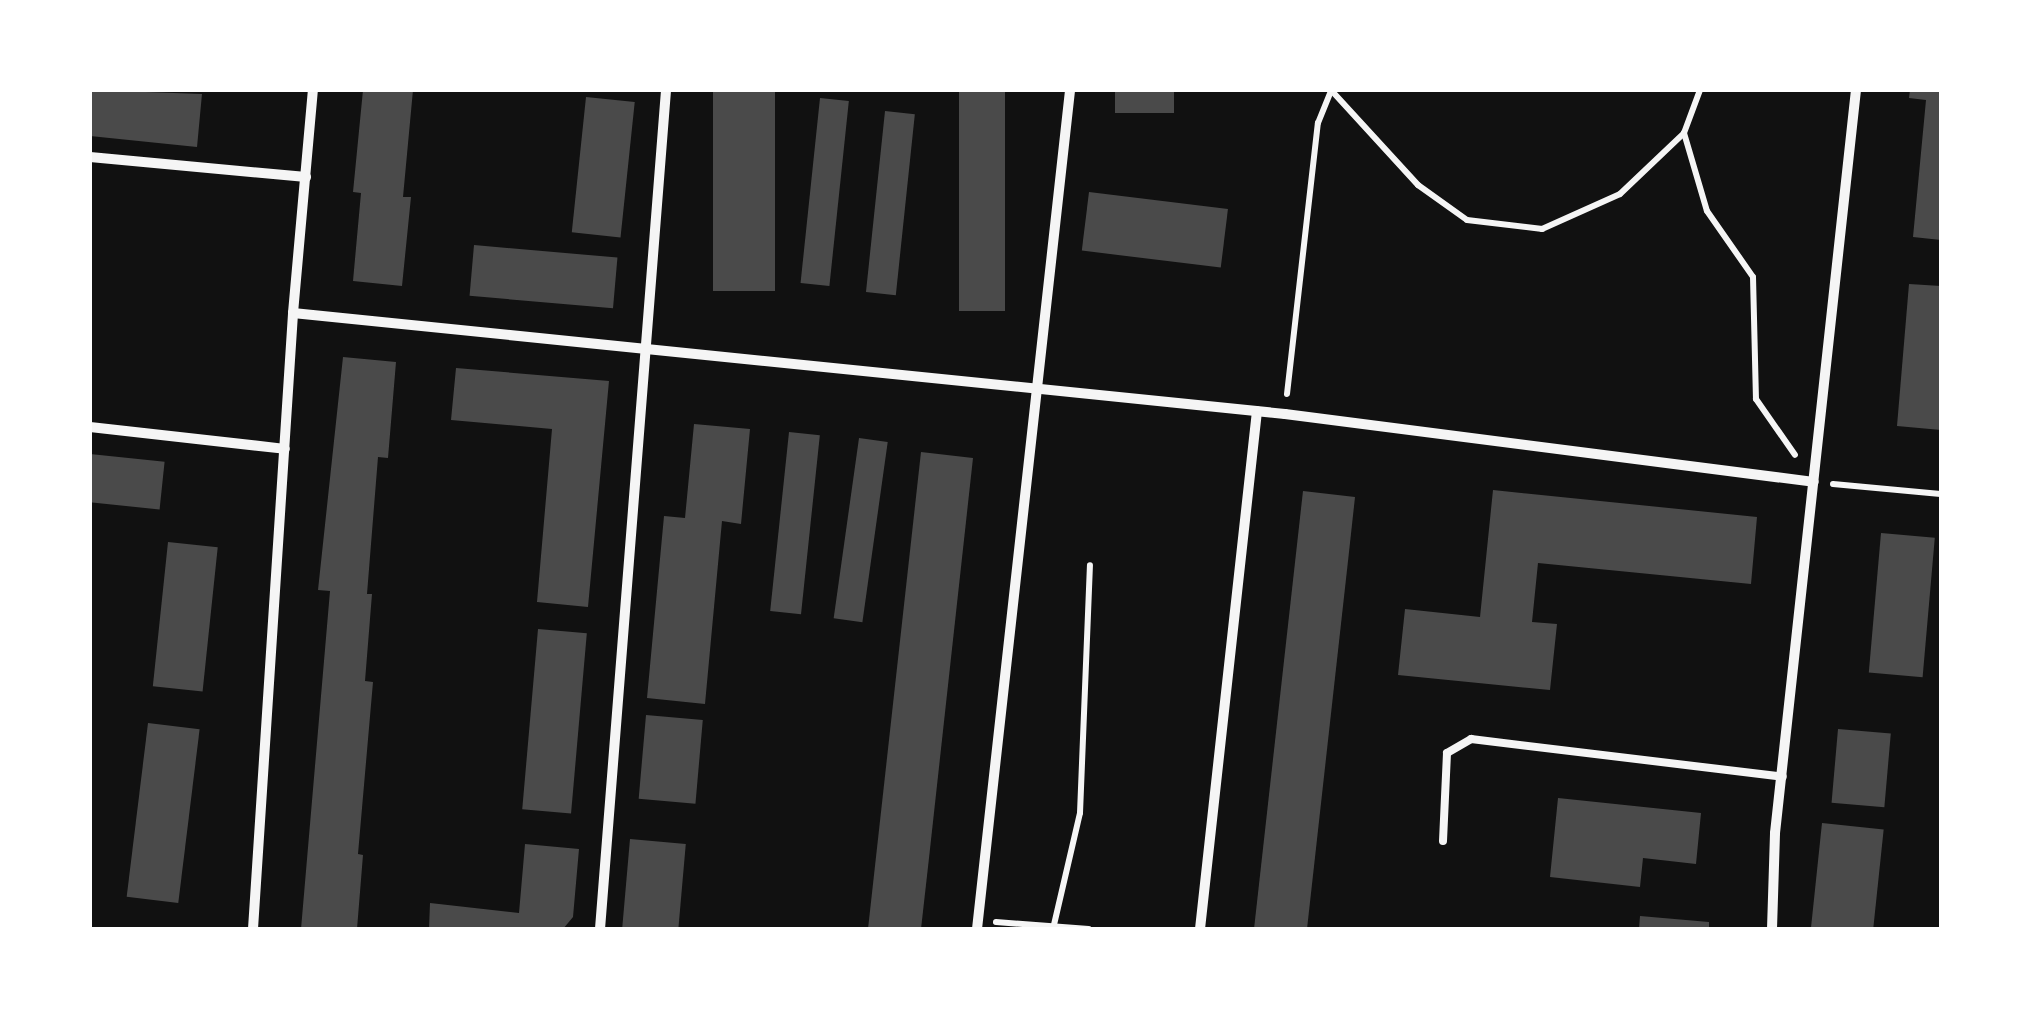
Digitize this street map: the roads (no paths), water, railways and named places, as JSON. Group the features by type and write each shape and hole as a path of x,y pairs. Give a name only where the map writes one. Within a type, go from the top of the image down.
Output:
{"street":[{"path":"254,929 293,313 313,90"},
{"path":"600,929 642,351 666,90"},
{"path":"978,925 1070,90"},
{"path":"1772,929 1782,776 1856,90"},
{"path":"90,157 306,177"},
{"path":"293,313 1257,411 1814,482"},
{"path":"1200,929 1257,411"},
{"path":"90,427 285,449"}],"lane":[{"path":"1443,841 1448,753 1471,739 1782,776"}]}
